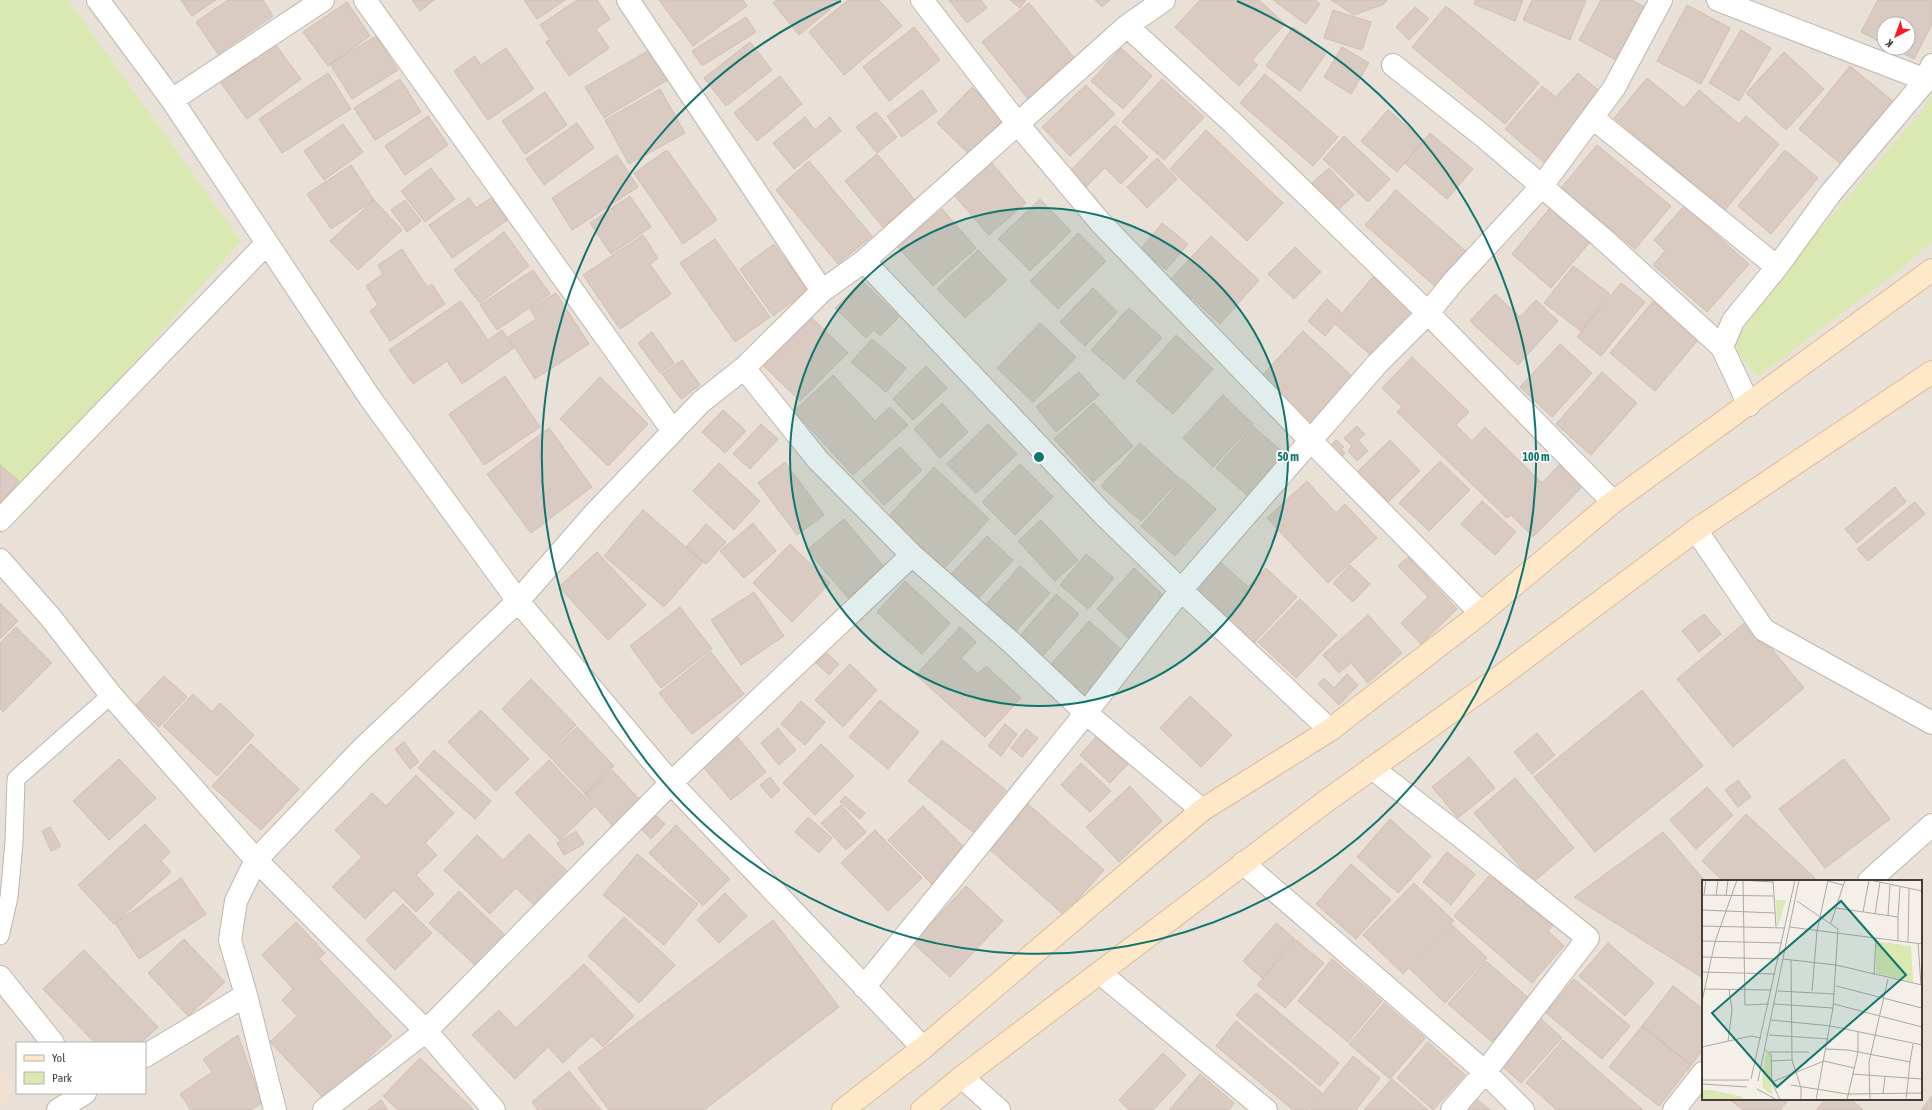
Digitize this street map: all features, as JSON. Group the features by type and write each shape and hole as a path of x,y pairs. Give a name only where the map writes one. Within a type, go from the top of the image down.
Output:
{"main road":[{"path":"843,1110 923,1048 1202,810 1330,730 1481,613 1613,502 1932,270"},
{"path":"922,1110 962,1077 1100,974 1243,863 1372,768 1501,676 1696,530 1932,372"}],"street":[{"path":"98,0 172,100 370,398 518,601 671,783 923,1048"},
{"path":"172,100 323,0"},
{"path":"365,0 673,430"},
{"path":"628,0 822,291"},
{"path":"922,0 1018,123 1100,222 1311,441 1481,613"},
{"path":"275,1110 246,994 230,940 236,901 256,860 361,750 518,601 595,513 701,402 744,368 822,291 864,261 1127,26 1164,0"},
{"path":"864,987 1086,713 1181,590 1377,364 1428,314 1454,282 1541,187 1614,88 1661,0"},
{"path":"1718,0 1929,73 1830,194 1777,267 1733,321 1722,347"},
{"path":"1127,26 1234,124 1428,314 1613,502"},
{"path":"1393,65 1483,136 1601,237 1722,347 1748,405"},
{"path":"1593,118 1777,267"},
{"path":"0,520 267,243"},
{"path":"864,261 1097,507 1181,590 1330,730"},
{"path":"744,368 818,460 912,555 1012,643 1086,713 1202,810"},
{"path":"1696,530 1764,630 1932,723"},
{"path":"324,1110 426,1031 671,783 912,555"},
{"path":"0,560 50,618 111,694 256,860 426,1031 494,1110"},
{"path":"1372,768 1588,938 1485,1072 1452,1110"},
{"path":"1870,880 1932,825"},
{"path":"1243,863 1485,1072 1523,1110"},
{"path":"1100,974 1266,1110"},
{"path":"0,977 52,1042"},
{"path":"146,1055 246,994"},
{"path":"1674,1110 1702,1074"},
{"path":"962,1077 999,1110"},
{"path":"58,1110 83,1094"}],"lane":[{"path":"0,936 9,897 16,779 111,694"}],"shaded area":[{"path":"0,0 1932,0 1932,1110 0,1110"},
{"path":"0,1063 15,1089 5,1104 0,1108"}],"green space":[{"path":"0,0 68,0 241,241 2,513 0,510"},
{"path":"1932,92 1932,241 1900,270 1757,377 1732,344 1815,235 1923,110"}],"building":[{"path":"181,0 216,0 192,16"},
{"path":"228,0 263,0 273,16 218,54 196,22"},
{"path":"412,0 434,0 420,11"},
{"path":"524,0 565,0 537,19"},
{"path":"577,0 597,0 610,19 596,29 609,48 569,76 546,42 550,40 540,25"},
{"path":"659,0 743,0 747,6 693,46"},
{"path":"777,0 841,0 799,35 773,3"},
{"path":"848,0 879,0 902,26 844,75 809,32"},
{"path":"949,0 981,0 987,8 967,23"},
{"path":"1010,0 1026,0 1020,8"},
{"path":"1095,0 1110,0 1102,7"},
{"path":"1200,0 1259,0 1285,24 1252,60 1258,65 1239,86 1175,27"},
{"path":"1273,0 1315,0 1320,4 1306,24"},
{"path":"1331,0 1387,0 1384,4 1354,15"},
{"path":"1476,0 1523,0 1515,21 1474,4"},
{"path":"1532,0 1586,0 1570,40 1523,20"},
{"path":"1601,0 1632,0 1646,8 1616,60 1579,40"},
{"path":"1878,0 1932,0 1932,24 1916,55 1916,16 1876,16 1876,40 1861,32"},
{"path":"347,2 370,36 328,66 303,32"},
{"path":"1029,3 1077,61 1029,100 982,42"},
{"path":"1687,5 1730,28 1701,84 1657,61"},
{"path":"1446,6 1539,83 1505,124 1412,47"},
{"path":"1415,7 1429,19 1409,40 1396,27"},
{"path":"1333,10 1371,22 1362,50 1324,38"},
{"path":"746,17 756,32 702,66 692,51"},
{"path":"914,27 940,60 889,101 863,67"},
{"path":"1293,27 1327,52 1300,91 1266,66"},
{"path":"1741,30 1771,48 1739,101 1709,83"},
{"path":"376,36 398,70 352,99 330,64"},
{"path":"750,42 772,70 726,106 704,78"},
{"path":"275,44 301,79 247,119 221,83"},
{"path":"1342,47 1369,63 1351,94 1324,77"},
{"path":"506,48 534,89 488,120 454,71 475,56 481,65"},
{"path":"653,48 671,78 604,118 585,87"},
{"path":"1121,48 1152,76 1123,109 1091,81"},
{"path":"1784,52 1824,89 1786,130 1746,93"},
{"path":"1908,56 1916,56 1914,59"},
{"path":"1850,66 1894,102 1842,165 1799,129"},
{"path":"328,73 351,109 282,153 259,119"},
{"path":"1578,73 1603,94 1547,165 1505,129 1542,86 1556,97"},
{"path":"1265,74 1338,137 1313,166 1240,103"},
{"path":"780,76 802,104 757,141 734,113"},
{"path":"1647,78 1684,108 1699,90 1739,124 1746,116 1779,144 1725,210 1614,118"},
{"path":"400,79 421,112 375,140 354,108"},
{"path":"1162,79 1204,117 1164,160 1122,122"},
{"path":"1086,85 1115,114 1070,156 1042,127"},
{"path":"972,87 1004,119 969,154 937,123"},
{"path":"660,89 685,133 629,164 605,120"},
{"path":"922,90 937,111 902,137 887,116"},
{"path":"545,92 567,125 525,154 502,121"},
{"path":"1388,110 1424,141 1397,172 1361,141"},
{"path":"876,112 897,137 877,153 856,127"},
{"path":"428,116 448,145 405,175 385,146"},
{"path":"805,117 815,130 830,117 841,131 794,169 773,143"},
{"path":"577,123 594,148 544,185 526,159"},
{"path":"343,124 363,152 324,180 304,151"},
{"path":"1115,125 1148,157 1121,184 1105,168 1083,190 1067,174"},
{"path":"1206,130 1283,203 1247,241 1170,169"},
{"path":"1430,133 1473,169 1447,199 1405,163"},
{"path":"1344,136 1390,179 1368,202 1323,159"},
{"path":"1597,145 1671,206 1635,249 1561,188"},
{"path":"667,150 717,220 683,244 634,173"},
{"path":"1785,150 1818,178 1771,234 1738,206"},
{"path":"877,154 915,200 883,227 845,181"},
{"path":"617,155 638,187 572,230 552,198"},
{"path":"1157,158 1177,179 1147,208 1127,187"},
{"path":"809,161 872,236 838,264 776,190"},
{"path":"991,162 1026,203 989,235 953,194"},
{"path":"351,165 374,200 331,229 307,194"},
{"path":"431,168 455,199 425,222 401,191"},
{"path":"1329,168 1354,195 1337,211 1311,184"},
{"path":"1396,190 1468,253 1437,288 1365,225"},
{"path":"494,196 509,219 452,258 429,225 469,198 476,208"},
{"path":"630,196 651,227 611,254 590,223"},
{"path":"1040,199 1071,231 1030,271 998,239"},
{"path":"374,200 402,230 358,270 330,241"},
{"path":"405,200 421,221 407,232 391,210"},
{"path":"1684,206 1749,264 1707,312 1653,265 1665,251 1654,240"},
{"path":"1550,208 1590,242 1551,288 1512,254"},
{"path":"942,209 976,248 933,286 898,247"},
{"path":"1162,223 1188,244 1166,270 1141,249"},
{"path":"504,232 529,266 480,303 454,270"},
{"path":"1078,233 1106,261 1058,309 1030,281"},
{"path":"643,235 658,258 650,264 671,294 620,329 583,275"},
{"path":"1211,236 1259,280 1220,324 1171,279"},
{"path":"715,239 770,317 735,342 680,263"},
{"path":"774,244 808,290 773,316 740,269"},
{"path":"1295,247 1321,272 1294,299 1268,274"},
{"path":"402,249 427,287 432,284 445,304 390,341 370,311 378,305 366,286 383,274 378,265"},
{"path":"978,250 1007,280 965,318 937,289"},
{"path":"1573,266 1610,294 1581,331 1544,303"},
{"path":"533,270 550,294 497,330 480,305"},
{"path":"1373,277 1413,312 1373,357 1335,324 1325,336 1308,321 1327,299 1342,313"},
{"path":"862,281 899,317 880,336 874,330 866,338 835,308"},
{"path":"1621,283 1645,302 1601,356 1577,337"},
{"path":"1093,288 1117,312 1085,346 1060,322"},
{"path":"556,293 589,344 535,379 508,337 536,319 530,309"},
{"path":"1495,294 1520,317 1536,300 1558,321 1518,365 1470,321"},
{"path":"1659,294 1704,333 1655,391 1610,353"},
{"path":"461,301 488,340 502,330 514,348 462,384 447,361 413,384 389,350"},
{"path":"1129,308 1162,338 1124,379 1091,350"},
{"path":"810,316 848,353 800,401 763,365"},
{"path":"1040,323 1076,357 1033,402 997,368"},
{"path":"1303,331 1355,379 1311,427 1259,379"},
{"path":"652,332 674,363 660,373 638,343"},
{"path":"1176,335 1213,369 1173,414 1136,381"},
{"path":"872,339 906,368 886,392 851,362"},
{"path":"1560,344 1592,373 1552,417 1520,387"},
{"path":"1412,357 1469,412 1456,425 1472,441 1485,427 1542,483 1561,463 1584,485 1533,537 1511,515 1507,518 1397,412 1402,407 1382,388"},
{"path":"682,360 700,385 681,399 662,374"},
{"path":"926,366 947,388 913,420 893,399"},
{"path":"1079,372 1099,395 1056,432 1036,407"},
{"path":"1602,372 1637,403 1591,455 1556,424"},
{"path":"833,375 875,421 890,407 908,425 853,475 794,411"},
{"path":"505,376 540,427 484,465 449,414"},
{"path":"600,377 648,424 608,466 560,419"},
{"path":"1223,395 1253,424 1213,467 1183,438"},
{"path":"942,403 968,432 940,458 914,429"},
{"path":"1094,403 1133,446 1093,482 1054,439"},
{"path":"723,410 746,431 725,453 702,432"},
{"path":"761,424 778,439 750,469 733,454"},
{"path":"988,424 1017,454 976,493 947,464"},
{"path":"1253,426 1287,456 1250,498 1216,468"},
{"path":"1357,426 1365,434 1358,440 1368,451 1357,461 1348,451 1352,446 1344,438"},
{"path":"549,428 592,487 531,533 487,474"},
{"path":"1336,440 1344,447 1341,449 1345,453 1337,462 1327,450"},
{"path":"1390,440 1420,471 1382,508 1352,477"},
{"path":"1140,443 1180,479 1141,521 1101,486"},
{"path":"900,447 922,470 884,505 862,481"},
{"path":"1440,461 1470,490 1429,531 1399,503"},
{"path":"785,462 824,515 797,535 758,483"},
{"path":"719,463 760,501 734,530 693,491"},
{"path":"1020,464 1053,497 1015,535 982,502"},
{"path":"0,465 19,481 2,502 0,501"},
{"path":"934,467 989,519 942,571 886,519"},
{"path":"1182,479 1216,509 1175,556 1141,526"},
{"path":"1307,481 1336,513 1345,504 1377,538 1328,583 1267,518"},
{"path":"1895,487 1906,502 1857,543 1845,529"},
{"path":"1482,501 1516,532 1495,555 1461,524"},
{"path":"1915,502 1925,514 1868,561 1857,549"},
{"path":"643,510 703,562 664,607 604,556"},
{"path":"844,519 884,567 848,598 807,550"},
{"path":"1041,520 1078,560 1055,581 1018,541"},
{"path":"753,523 776,551 744,578 720,551"},
{"path":"706,524 726,542 706,564 686,547"},
{"path":"987,536 1013,560 978,599 951,574"},
{"path":"790,544 830,583 792,622 753,583"},
{"path":"597,552 646,605 608,640 559,587"},
{"path":"1086,554 1114,578 1088,609 1060,585"},
{"path":"1408,557 1457,609 1421,644 1401,623 1428,597 1398,566"},
{"path":"1216,558 1248,587 1266,568 1297,597 1252,645 1190,586"},
{"path":"1350,565 1370,584 1353,602 1333,583"},
{"path":"1020,566 1050,593 1014,633 984,607"},
{"path":"1134,568 1166,598 1129,639 1097,609"},
{"path":"905,581 950,623 922,654 877,612"},
{"path":"754,592 784,636 741,665 711,620"},
{"path":"1056,594 1079,614 1042,657 1019,637"},
{"path":"1300,599 1337,635 1296,678 1258,642"},
{"path":"0,603 18,621 0,639"},
{"path":"680,607 712,649 661,688 630,646"},
{"path":"1704,614 1721,634 1699,652 1682,631"},
{"path":"1368,615 1402,653 1368,683 1351,663 1339,673 1323,655"},
{"path":"1748,620 1804,688 1733,747 1677,679"},
{"path":"1089,621 1123,651 1081,698 1048,668"},
{"path":"16,627 52,663 3,712 0,709 0,643"},
{"path":"960,627 976,642 961,658 978,674 986,666 1021,698 985,737 916,675"},
{"path":"824,651 839,664 829,675 815,662"},
{"path":"711,652 744,694 692,734 659,693"},
{"path":"850,664 877,690 843,727 815,700"},
{"path":"1347,674 1358,685 1339,705 1318,684 1324,678 1334,688"},
{"path":"164,676 187,697 159,727 136,705"},
{"path":"531,679 576,725 547,754 502,709"},
{"path":"1642,690 1703,766 1595,852 1534,777"},
{"path":"193,694 212,712 220,703 254,735 217,776 163,726"},
{"path":"1190,696 1232,735 1201,767 1160,728"},
{"path":"880,700 919,732 888,769 849,737"},
{"path":"801,701 825,722 805,745 781,724"},
{"path":"481,710 529,759 496,791 448,742"},
{"path":"1005,724 1017,734 1001,756 988,746"},
{"path":"577,727 614,766 585,794 548,755"},
{"path":"778,728 796,750 779,765 761,743"},
{"path":"1026,729 1038,738 1022,757 1011,748"},
{"path":"1537,733 1555,755 1532,774 1514,752"},
{"path":"736,735 766,772 731,800 701,764"},
{"path":"1097,736 1128,764 1110,783 1080,755"},
{"path":"942,740 1006,790 973,832 908,781"},
{"path":"404,742 419,762 410,769 395,749"},
{"path":"251,744 299,789 261,830 212,786"},
{"path":"821,744 854,776 815,815 783,783"},
{"path":"434,750 491,801 475,819 418,768"},
{"path":"1469,757 1495,788 1458,818 1432,787"},
{"path":"119,759 156,798 109,840 73,801"},
{"path":"1844,759 1890,819 1825,868 1779,809"},
{"path":"549,760 594,807 560,840 515,793"},
{"path":"1081,763 1111,791 1090,812 1061,785"},
{"path":"612,770 641,801 613,826 585,795"},
{"path":"416,775 454,813 425,843 437,855 416,875 434,894 416,912 394,890 365,919 332,887 362,857 335,830 372,793 386,806"},
{"path":"770,777 780,790 771,798 760,785"},
{"path":"1515,778 1574,848 1533,882 1474,813"},
{"path":"1738,780 1751,797 1738,807 1725,790"},
{"path":"1130,786 1162,821 1119,862 1086,827"},
{"path":"1707,787 1733,815 1696,849 1670,820"},
{"path":"845,796 865,813 860,819 840,802"},
{"path":"1028,804 1104,870 1064,915 989,849"},
{"path":"841,805 866,832 846,850 821,823"},
{"path":"923,806 967,850 932,884 888,840"},
{"path":"1746,814 1815,878 1813,880 1722,880 1702,861"},
{"path":"655,815 665,824 651,839 642,830"},
{"path":"808,817 832,838 819,853 795,832"},
{"path":"1390,819 1431,856 1398,893 1357,857"},
{"path":"145,824 170,852 161,861 171,872 114,924 78,885"},
{"path":"676,825 730,879 703,906 649,853"},
{"path":"50,827 61,846 51,851 42,831"},
{"path":"875,830 922,878 888,911 841,863"},
{"path":"576,831 584,844 564,855 557,843"},
{"path":"1663,832 1704,880 1702,880 1702,977 1574,897"},
{"path":"529,834 569,873 536,907 516,888 490,914 444,870 477,835 503,860"},
{"path":"1447,852 1475,874 1451,905 1423,882"},
{"path":"637,854 698,904 664,945 603,895"},
{"path":"1351,864 1391,900 1356,939 1316,904"},
{"path":"1496,868 1557,921 1548,931 1564,946 1532,983 1454,916"},
{"path":"181,878 206,914 139,959 115,923"},
{"path":"1414,883 1454,921 1403,974 1363,935"},
{"path":"966,886 1003,921 950,977 913,943"},
{"path":"459,891 505,935 476,966 429,923"},
{"path":"725,893 747,916 719,943 697,920"},
{"path":"403,904 432,933 395,970 366,940"},
{"path":"624,917 675,965 639,1003 588,956"},
{"path":"773,920 839,1007 704,1110 609,1110 578,1068"},
{"path":"296,922 325,953 319,959 392,1036 325,1100 270,1042 297,1016 282,1000 293,989 262,955"},
{"path":"1276,923 1295,939 1262,978 1243,961"},
{"path":"1452,925 1487,958 1445,1003 1410,969"},
{"path":"184,939 225,982 188,1016 148,973"},
{"path":"1296,940 1324,963 1285,1008 1257,985"},
{"path":"1608,943 1654,983 1625,1016 1579,976"},
{"path":"84,950 158,1027 142,1042 94,1042 43,989"},
{"path":"1332,959 1382,1001 1348,1042 1298,1001"},
{"path":"1486,961 1530,999 1492,1042 1448,1004"},
{"path":"584,964 634,1016 603,1047 592,1036 563,1063 548,1047 515,1079 472,1035 499,1010 516,1028"},
{"path":"1574,979 1630,1026 1602,1059 1546,1013"},
{"path":"1673,986 1702,1008 1702,1051 1691,1065 1642,1026"},
{"path":"1256,993 1339,1063 1320,1086 1236,1015"},
{"path":"1384,1003 1425,1038 1390,1079 1349,1044"},
{"path":"1537,1015 1562,1038 1521,1083 1495,1060"},
{"path":"1236,1021 1322,1093 1308,1110 1293,1110 1216,1046"},
{"path":"1642,1026 1691,1065 1659,1106 1609,1067"},
{"path":"238,1035 262,1103 251,1110 191,1110 180,1094 212,1072 203,1059"},
{"path":"1563,1040 1643,1110 1557,1110 1526,1083"},
{"path":"1428,1042 1465,1075 1433,1110 1397,1078"},
{"path":"1163,1053 1186,1075 1153,1110 1129,1110 1119,1100"},
{"path":"1353,1056 1380,1078 1356,1110 1310,1110"},
{"path":"420,1058 474,1110 398,1110 383,1096"},
{"path":"569,1071 601,1110 538,1110 532,1102"},
{"path":"1200,1074 1234,1103 1229,1110 1169,1110"},
{"path":"1392,1079 1428,1110 1364,1110"},
{"path":"1932,1096 1932,1110 1921,1110"},
{"path":"381,1100 388,1110 368,1110"},
{"path":"1478,1100 1490,1110 1469,1110"},
{"path":"1730,1100 1788,1100 1780,1110 1743,1110"},
{"path":"1825,1100 1852,1100 1863,1110 1816,1110"}]}
